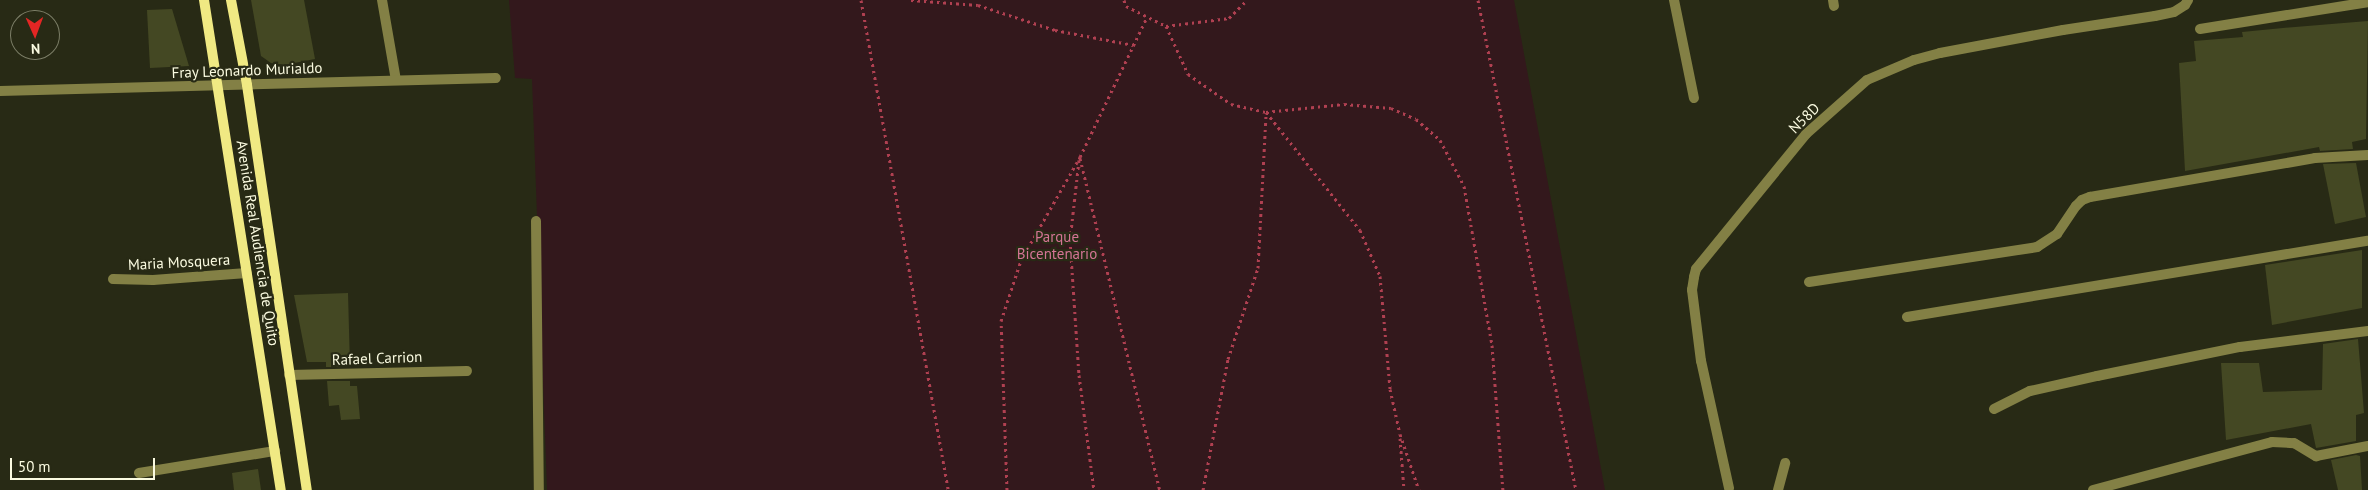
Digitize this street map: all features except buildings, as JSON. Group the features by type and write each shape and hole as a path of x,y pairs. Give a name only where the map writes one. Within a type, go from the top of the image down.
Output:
{"main road":[{"name":"Avenida Real Audiencia de Quito","path":"204,0 281,490"},
{"name":"Avenida Real Audiencia de Quito","path":"231,0 247,85 306,490"}],"street":[{"path":"382,0 396,80"},
{"path":"1674,0 1694,98"},
{"name":"N58D","path":"1729,488 1701,361 1692,290 1694,277 1696,269 1806,134 1868,80 1914,60 1940,53 2063,30 2174,12 2185,5 2188,0"},
{"path":"2200,29 2368,2"},
{"name":"Fray Leonardo Murialdo","path":"0,92 496,78"},
{"path":"1809,282 2037,247 2057,234 2076,206 2082,200 2090,197 2315,158 2368,155"},
{"path":"536,220 539,490"},
{"path":"1907,317 2368,241"},
{"name":"Maria Mosquera","path":"113,279 153,280 247,273"},
{"path":"1994,409 2030,391 2097,376 2240,347 2368,331"},
{"name":"Rafael Carrion","path":"289,376 467,370"},
{"path":"2093,490 2272,442 2294,443 2316,456 2368,446"},
{"path":"139,473 276,451"},
{"path":"1778,490 1785,463"}],"path":[{"path":"861,0 948,490"},
{"path":"911,0 978,5 1055,30 1134,45"},
{"path":"1124,0 1126,6 1166,26 1229,18 1247,0"},
{"path":"1478,0 1576,490"},
{"path":"1008,490 1001,321 1021,260 1080,157 1147,17"},
{"path":"1166,26 1188,74 1231,104 1266,112 1344,104 1391,108 1416,119 1440,140 1464,186 1492,345 1503,490"},
{"path":"1266,112 1360,230 1380,276 1390,389 1400,434 1419,490"},
{"path":"1203,490 1228,359 1258,268 1266,112"},
{"path":"1080,157 1070,240 1080,375 1094,490"},
{"path":"1080,157 1160,490"},
{"path":"1400,434 1404,490"}],"green space":[{"name":"Parque Bicentenario","path":"509,0 1514,0 1605,490 547,490 532,79 515,78"}]}
